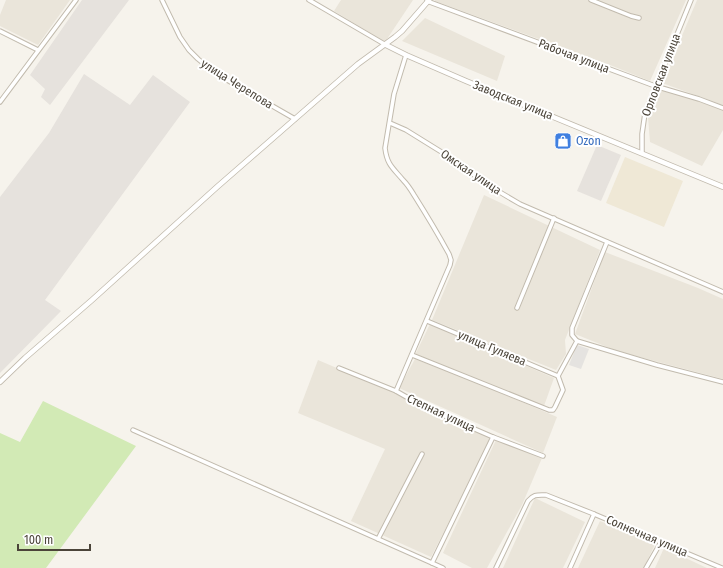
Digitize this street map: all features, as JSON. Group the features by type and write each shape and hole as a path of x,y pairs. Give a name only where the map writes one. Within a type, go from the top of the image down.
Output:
{"street":[{"path":"0,102 76,0"},
{"name":"улица Черепова","path":"162,0 180,37 189,50 198,59 215,73 295,119"},
{"name":"Заводская улица","path":"310,0 386,45 406,55 723,187"},
{"path":"0,382 217,186 358,64 386,45 402,31 428,0"},
{"name":"Рабочая улица","path":"428,0 655,86 723,108"},
{"path":"591,0 639,18"},
{"name":"Орловская улица","path":"642,153 642,134 645,113 690,0"},
{"path":"0,31 38,50"},
{"path":"396,391 427,321 451,260 414,194 392,167 386,157 385,148 394,94 406,55"},
{"name":"Омская улица","path":"390,123 406,130 456,161 486,184 520,204 723,292"},
{"path":"517,308 554,218"},
{"path":"607,242 572,328 572,335 577,341 657,366 723,382"},
{"name":"улица Гуляева","path":"427,321 558,376"},
{"path":"412,355 549,410 553,410 563,390 558,376 577,341"},
{"name":"Степная улица","path":"339,368 396,391 424,407 493,437 543,456"},
{"path":"133,430 443,568"},
{"path":"432,563 493,437"},
{"path":"378,539 422,454"},
{"name":"Солнечная улица","path":"496,568 528,501 533,496 538,495 546,495 721,567"},
{"path":"570,568 594,514"},
{"path":"646,568 661,542"}],"shaded area":[{"path":"6,0 70,0 38,45 0,26 0,15"},
{"path":"82,0 129,0 50,105 41,97 45,89 30,75"},
{"path":"341,0 413,0 385,42 334,11"},
{"path":"435,0 686,0 650,81"},
{"path":"697,0 723,0 723,105 662,83"},
{"path":"425,18 505,56 497,81 402,41"},
{"path":"84,74 130,105 153,75 190,102 45,300 61,311 0,373 0,197 49,133"},
{"path":"657,90 671,92 723,110 723,130 702,166 650,142 648,117"},
{"path":"597,145 621,155 601,201 577,191"},
{"path":"625,157 683,181 664,227 606,203"},
{"path":"484,195 600,250 565,340 566,354 556,370 432,320"},
{"path":"605,252 723,299 723,379 617,351 575,334"},
{"path":"430,324 554,378 544,406 415,355"},
{"path":"577,345 589,349 581,369 569,365"},
{"path":"415,359 482,385 557,417 543,453 399,388"},
{"path":"318,360 400,395 492,438 431,557 351,521 385,449 298,413"},
{"path":"496,440 542,458 522,505 487,568 472,568 443,553"},
{"path":"535,498 585,522 563,568 503,568"},
{"path":"600,521 655,544 644,568 578,568"},
{"path":"664,548 707,568 655,568"}],"green space":[{"path":"43,401 136,446 46,568 0,568 0,433 20,442"}],"place":[{"name":"Ozon","path":"563,141"}]}
